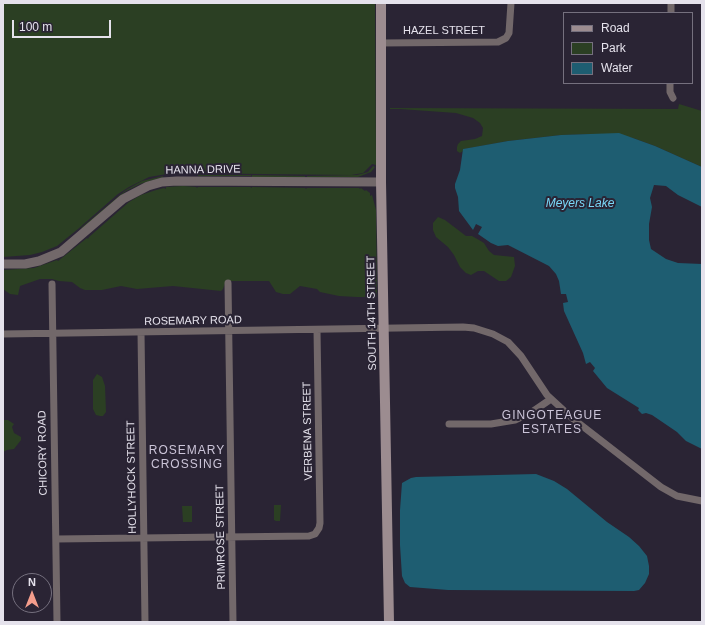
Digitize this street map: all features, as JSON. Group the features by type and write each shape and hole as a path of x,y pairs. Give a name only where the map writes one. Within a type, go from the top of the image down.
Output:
{"main road":[{"name":"SOUTH 14TH STREET","path":"381,3 381,182 389,622"}],"street":[{"name":"HAZEL STREET","path":"381,43 498,42 506,38 510,30 511,3"},
{"path":"670,84 670,92 673,98"},
{"name":"HANNA DRIVE","path":"3,264 25,264 39,262 62,252 123,199 148,186 162,182 381,182"},
{"name":"CHICORY ROAD","path":"52,284 57,622"},
{"name":"PRIMROSE STREET","path":"228,284 233,622"},
{"name":"ROSEMARY ROAD","path":"3,334 474,328 493,334 508,342 551,399 572,418 661,487 677,496 702,501"},
{"name":"VERBENA STREET","path":"231,537 309,536 317,531 320,523 318,330"},
{"name":"HOLLYHOCK STREET","path":"141,332 146,622"},
{"path":"449,424 491,424 515,420 532,412 551,399"},
{"path":"56,539 231,537"}],"green space":[{"path":"3,3 375,3 376,165 372,164 363,173 351,175 173,173 149,177 118,194 57,246 30,255 3,257"},
{"path":"679,104 702,111 702,167 633,138 600,134 561,135 508,141 464,149 460,153 457,151 457,147 461,141 475,139 482,136 483,128 480,123 473,118 456,113 390,109 390,108 678,109"},
{"path":"373,166 375,167 371,172 358,177 307,177 357,175 368,172"},
{"path":"251,175 251,176 198,176"},
{"path":"252,175 305,176 305,177 252,177"},
{"path":"163,176 140,184 126,191 82,229 81,228 126,190 142,181"},
{"path":"183,186 197,188 361,188 365,191 366,190 370,193 370,196 372,195 376,210 377,297 339,296 320,292 317,289 300,286 290,294 283,294 276,292 269,281 226,281 221,291 173,286 137,289 121,286 102,290 85,290 72,282 40,279 20,286 18,295 10,294 3,289 3,270 34,268 57,260 58,261 87,238 88,239 129,202 141,195 164,188 166,189 166,187"},
{"path":"438,217 445,220 466,236 472,236 484,243 489,251 494,255 514,257 515,266 511,277 506,281 499,281 484,271 478,271 471,275 466,273 460,267 448,247 436,237 433,230 433,223"},
{"path":"97,374 102,377 105,386 106,412 103,416 96,415 93,409 93,380"},
{"path":"3,420 8,420 14,424 12,427 14,433 21,437 21,440 14,449 3,452"},
{"path":"274,505 281,505 280,521 274,520"},
{"path":"182,506 192,506 192,522 183,522"}],"water":[{"name":"Meyers Lake","path":"619,133 655,146 702,167 702,207 678,195 666,186 654,185 650,198 652,207 649,224 649,240 651,249 666,259 678,263 702,264 702,449 686,441 677,432 652,415 646,413 642,414 638,410 639,408 607,388 593,371 595,368 590,362 586,364 583,353 564,311 563,303 568,302 566,294 561,294 559,281 556,274 549,266 508,245 498,246 491,243 478,234 482,227 476,224 473,230 459,211 455,184 460,170 463,149 508,141 561,135"},
{"path":"536,474 554,481 567,489 639,546 647,556 649,574 645,583 639,590 448,590 410,587 405,583 402,576 400,545 402,483 416,477"}],"district":[{"name":"GINGOTEAGUE ESTATES","path":"552,423"},
{"name":"ROSEMARY CROSSING","path":"187,458"}]}
